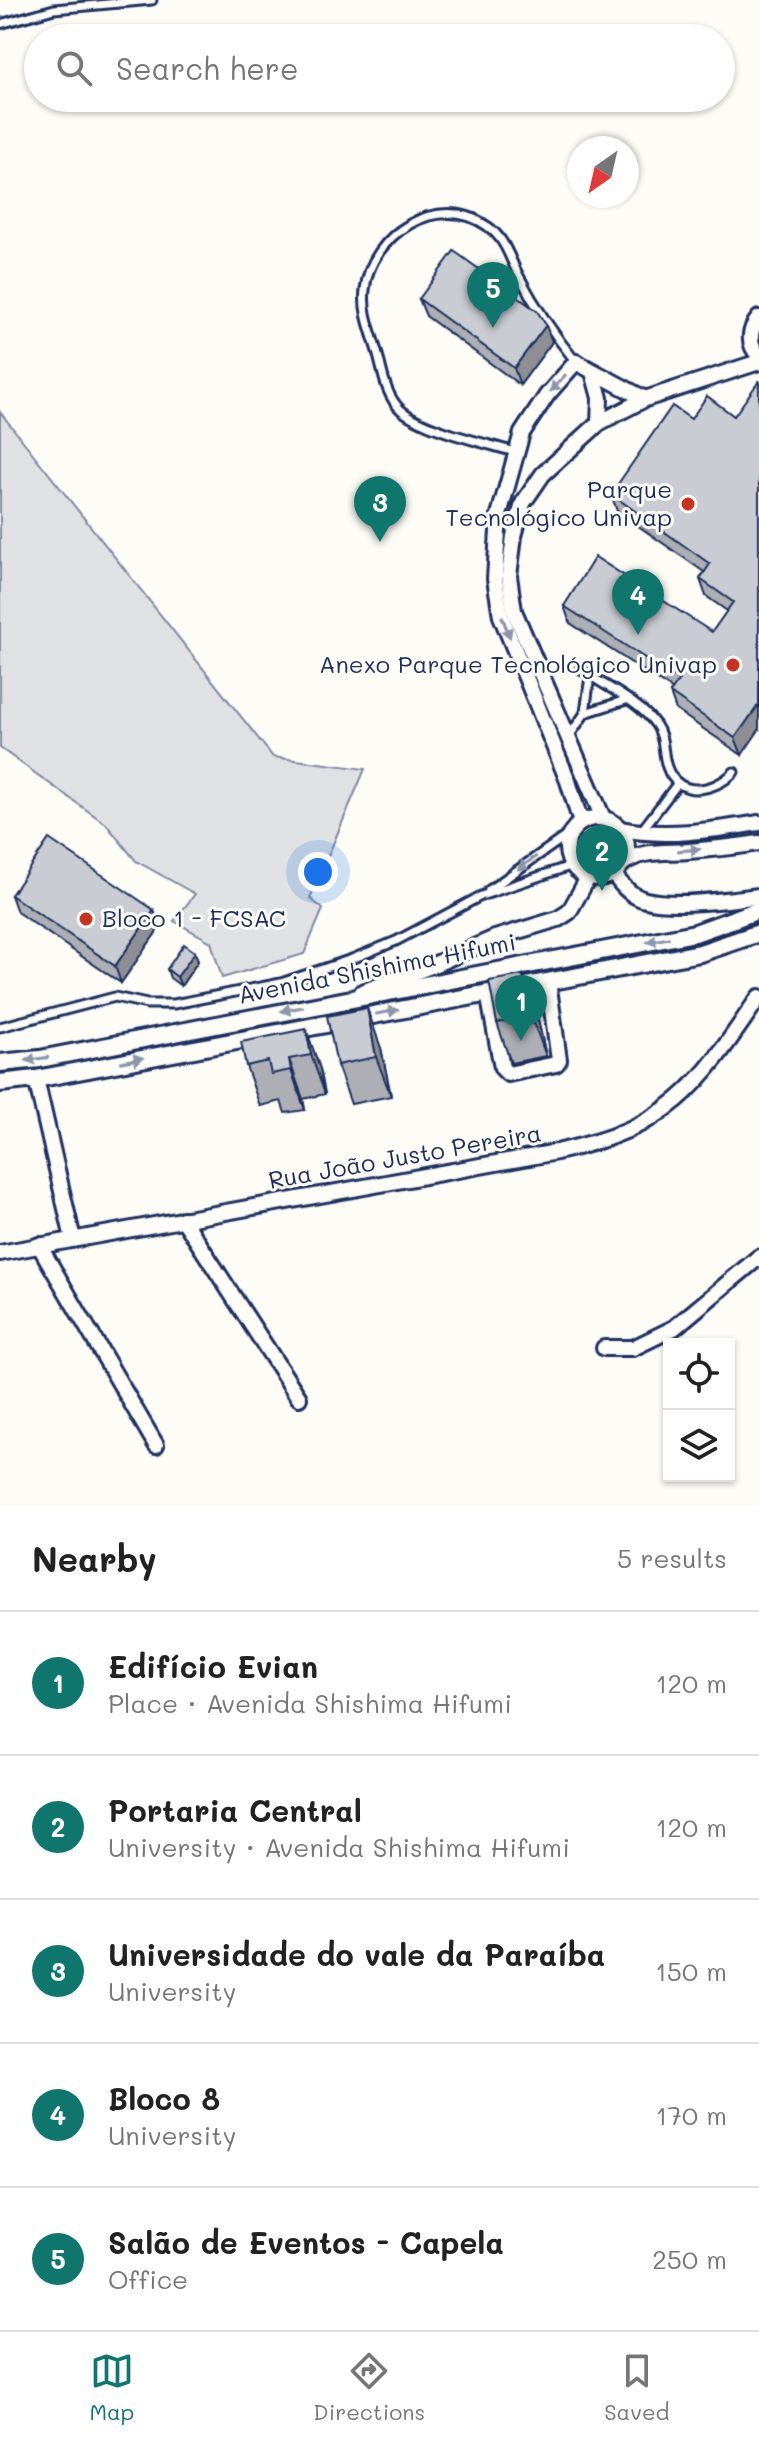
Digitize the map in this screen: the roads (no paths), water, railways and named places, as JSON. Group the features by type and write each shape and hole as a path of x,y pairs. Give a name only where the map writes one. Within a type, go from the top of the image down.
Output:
{"street":[{"path":"735,368 751,342 753,325 759,318"},
{"path":"603,818 514,611 509,576 514,536 523,503 543,474 599,423 645,399 759,359 751,342"},
{"path":"577,827 568,781 501,616 495,579 499,515 515,452 532,416 576,362 645,399"},
{"path":"593,372 600,398 599,423"},
{"path":"759,823 680,833 641,832 621,829 603,818 593,818 577,827 568,846 573,865 589,876 597,877 618,868 631,857 651,852 759,843"},
{"path":"621,829 627,846 618,868 629,892 644,900 759,896"},
{"path":"345,999 495,938 558,919 569,912 589,876"},
{"name":"Avenida Shishima Hifumi","path":"0,1063 40,1059 695,933 759,910"},
{"path":"695,933 700,953"},
{"name":"Avenida Shishima Hifumi","path":"0,1083 36,1079 700,953 759,933"},
{"path":"488,993 502,1068 508,1074 556,1064 559,1060 548,981"},
{"name":"Rua João Justo Pereira","path":"0,1253 557,1152 617,1136 654,1118 697,1083 719,1057 759,997"},
{"path":"36,1079 73,1239"},
{"path":"183,1219 299,1398"},
{"path":"39,1245 156,1445"},
{"path":"604,1348 633,1348 674,1328 759,1257"}],"lane":[{"path":"0,24 54,9 152,0"},
{"path":"515,452 430,425 402,411 393,400 364,304 368,273 384,242 415,221 431,215 449,213 476,219 502,239 519,277 576,362"},
{"path":"580,669 626,700 657,726 667,769 678,783 691,789 704,790 716,787 734,772"},
{"path":"568,739 585,713 590,676"},
{"path":"585,713 626,700"},
{"path":"641,832 678,783"},
{"path":"481,896 577,827"},
{"path":"0,1027 115,997 147,1004 174,1004 281,983 396,941 481,896 573,865"}],"place":[{"name":"Salão de Eventos - Capela","path":"493,328"},
{"name":"Parque Tecnológico Univap","path":"688,504"},
{"name":"Universidade do vale da Paraíba","path":"380,542"},
{"name":"Bloco 8","path":"638,635"},
{"name":"Anexo Parque Tecnológico Univap","path":"733,665"},
{"name":"Portaria Central","path":"602,891"},
{"name":"Bloco 1 - FCSAC","path":"86,919"},
{"name":"Edifício Evian","path":"521,1041"}]}
